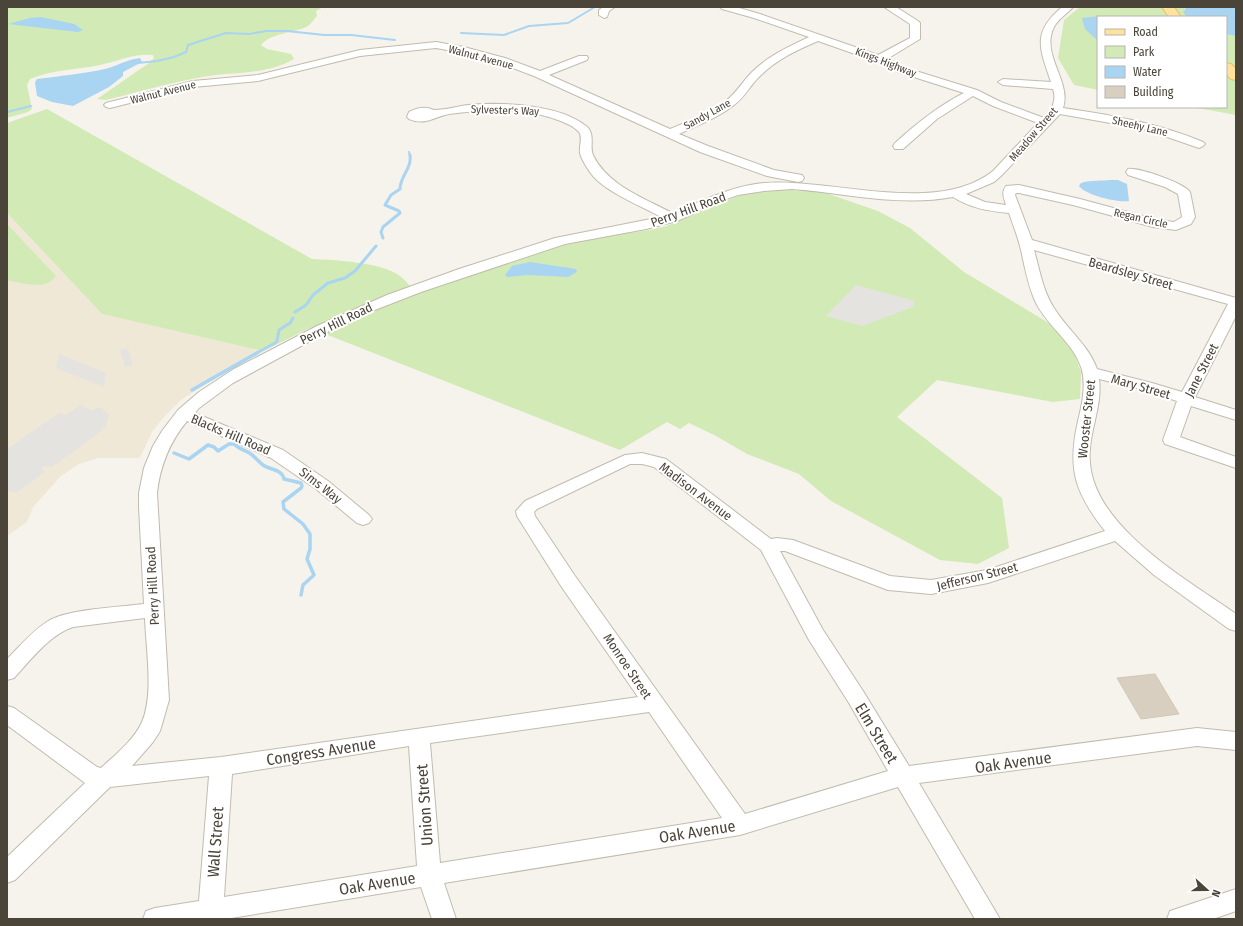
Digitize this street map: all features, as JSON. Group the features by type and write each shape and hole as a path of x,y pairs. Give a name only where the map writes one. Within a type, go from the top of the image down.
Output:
{"main road":[{"path":"1168,7 1174,16"},
{"path":"1227,68 1236,76"}],"street":[{"name":"Kings Highway","path":"725,7 757,16 818,37 879,59 902,70 973,92 997,104 1045,122"},
{"path":"879,59 915,39 915,23 889,7"},
{"name":"Meadow Street","path":"954,192 974,187 999,173 1057,110 1060,101 1058,86 1045,51 1045,37 1056,18 1068,7"},
{"name":"Sandy Lane","path":"671,133 727,106 740,94 754,75 768,63 783,53 818,37"},
{"name":"Walnut Avenue","path":"110,104 193,84 258,78 360,53 426,46 442,46 501,60 540,75 704,149 771,173 803,180 809,186"},
{"path":"540,75 583,58"},
{"path":"1003,82 1058,86"},
{"path":"899,146 930,117 949,104 973,92"},
{"name":"Sylvester's Way","path":"432,114 476,108 535,110 550,113 583,129 586,135 586,152 598,174 620,190 672,218"},
{"name":"Sheehy Lane","path":"1057,110 1123,121 1166,131 1199,144"},
{"name":"Regan Circle","path":"1010,189 1019,189 1076,202 1153,224 1176,226 1186,221 1189,216 1189,210 1184,192 1169,184 1132,172"},
{"name":"Perry Hill Road","path":"7,872 130,755 145,736 152,724 159,700 148,507 150,476 160,447 184,414 213,389 237,374 328,326 368,307 560,241 584,235 645,225 672,218 716,198 739,191 770,186 809,186 874,196 926,196 954,192"},
{"name":"Wooster Street","path":"1010,189 1009,195 1026,243 1038,290 1047,310 1076,346 1088,365 1090,372 1092,389 1080,449 1081,470 1089,490 1102,513 1117,534 1158,567 1236,624"},
{"path":"954,192 970,202 984,207 1014,209"},
{"name":"Beardsley Street","path":"1026,243 1236,302"},
{"name":"Jane Street","path":"1236,302 1186,399 1177,420 1172,440 1236,463"},
{"name":"Mary Street","path":"1090,372 1146,386 1236,416"},
{"name":"Blacks Hill Road","path":"184,414 277,454"},
{"name":"Sims Way","path":"277,454 322,485 363,519"},
{"name":"Madison Avenue","path":"530,506 625,460 638,457 650,459 660,463 768,546"},
{"name":"Monroe Street","path":"530,506 525,511 526,516 568,581 740,824"},
{"name":"Jefferson Street","path":"768,546 777,544 788,545 888,583 931,587 988,576 1117,534"},
{"name":"Elm Street","path":"768,546 816,635 856,697 988,919"},
{"path":"7,672 42,637 57,625 72,620 154,610"},
{"name":"Congress Avenue","path":"7,714 92,776 106,778 221,766 654,703"},
{"name":"Union Street","path":"419,736 429,874 444,919"},
{"name":"Oak Avenue","path":"155,919 210,915 429,874 740,824 903,776 1197,737 1236,741"},
{"name":"Wall Street","path":"210,915 221,766"},
{"path":"1179,919 1236,900"}],"shaded area":[{"path":"7,213 102,314 263,351 181,400 163,418 152,432 140,458 98,458 79,464 61,476 33,507 27,522 7,536"},
{"path":"856,285 915,301 913,307 862,326 826,316"},
{"path":"128,348 133,365 125,367 120,350"},
{"path":"59,354 106,373 104,387 56,368"},
{"path":"81,405 90,411 99,407 104,410 109,415 106,426 52,467 42,467 42,470 45,472 16,493 11,491 7,492 7,449 59,413 66,415"}],"green space":[{"path":"7,7 323,7 316,11 317,16 308,26 302,29 277,35 261,45 267,49 291,54 294,59 283,64 260,71 214,75 190,79 106,100 97,99 154,58 153,55 133,56 100,65 48,73 30,79 27,85 32,109 28,112 7,118"},
{"path":"1080,7 1236,7 1236,115 1198,108 1227,108 1227,16 1097,16 1097,90 1074,85 1058,58 1064,20"},
{"path":"47,109 312,259 358,263 392,271 407,282 417,294 568,244 599,237 650,230 667,226 743,194 781,190 820,191 878,211 910,228 964,272 1047,322 1066,338 1073,350 1081,372 1080,399 1053,402 937,380 897,417 1002,498 1009,548 978,564 940,560 831,501 799,474 747,454 716,436 689,423 680,429 667,422 620,450 310,328 263,351 102,314 7,213 7,123"},
{"path":"7,224 56,276 52,281 40,285 33,285 7,280"}],"water":[{"path":"1186,7 1236,7 1236,11 1233,12 1236,12 1236,36 1227,34 1227,16 1186,16 1183,12"},
{"path":"1097,16 1097,40 1085,29 1082,18"},
{"path":"41,17 74,24 83,30 78,32 8,24 30,18"},
{"path":"140,58 142,62 123,72 123,76 109,87 73,106 52,102 37,96 35,82 37,79 105,69"},
{"path":"1118,180 1127,184 1129,201 1117,201 1102,198 1082,189 1079,186 1085,182"},
{"path":"530,262 576,269 577,272 568,277 528,275 507,277 505,275 512,266"}],"building":[{"path":"1155,674 1179,714 1141,719 1117,678"}],"waterway":[{"path":"461,33 504,35 529,26 568,23 595,7"},
{"path":"138,63 174,57 186,52 188,45 226,33 249,34 266,31 287,31 324,35 351,35 395,40"},
{"path":"7,112 31,106"},
{"path":"409,152 410,156"},
{"path":"383,238 381,232 383,227 400,213 399,211 385,205 391,195 400,189 402,180 408,168 410,156"},
{"path":"295,312 306,305 313,295 328,283 345,278 355,271 376,246"},
{"path":"255,354 275,343 277,341 279,330 290,323 293,318"},
{"path":"192,390 257,353"},
{"path":"174,453 189,459 208,445 214,447 218,451 229,444 234,444 251,454 266,467 281,473 284,479 301,483 301,488 283,502 284,509 303,524 310,534 310,549 307,559 314,575 303,585 301,595"}]}
